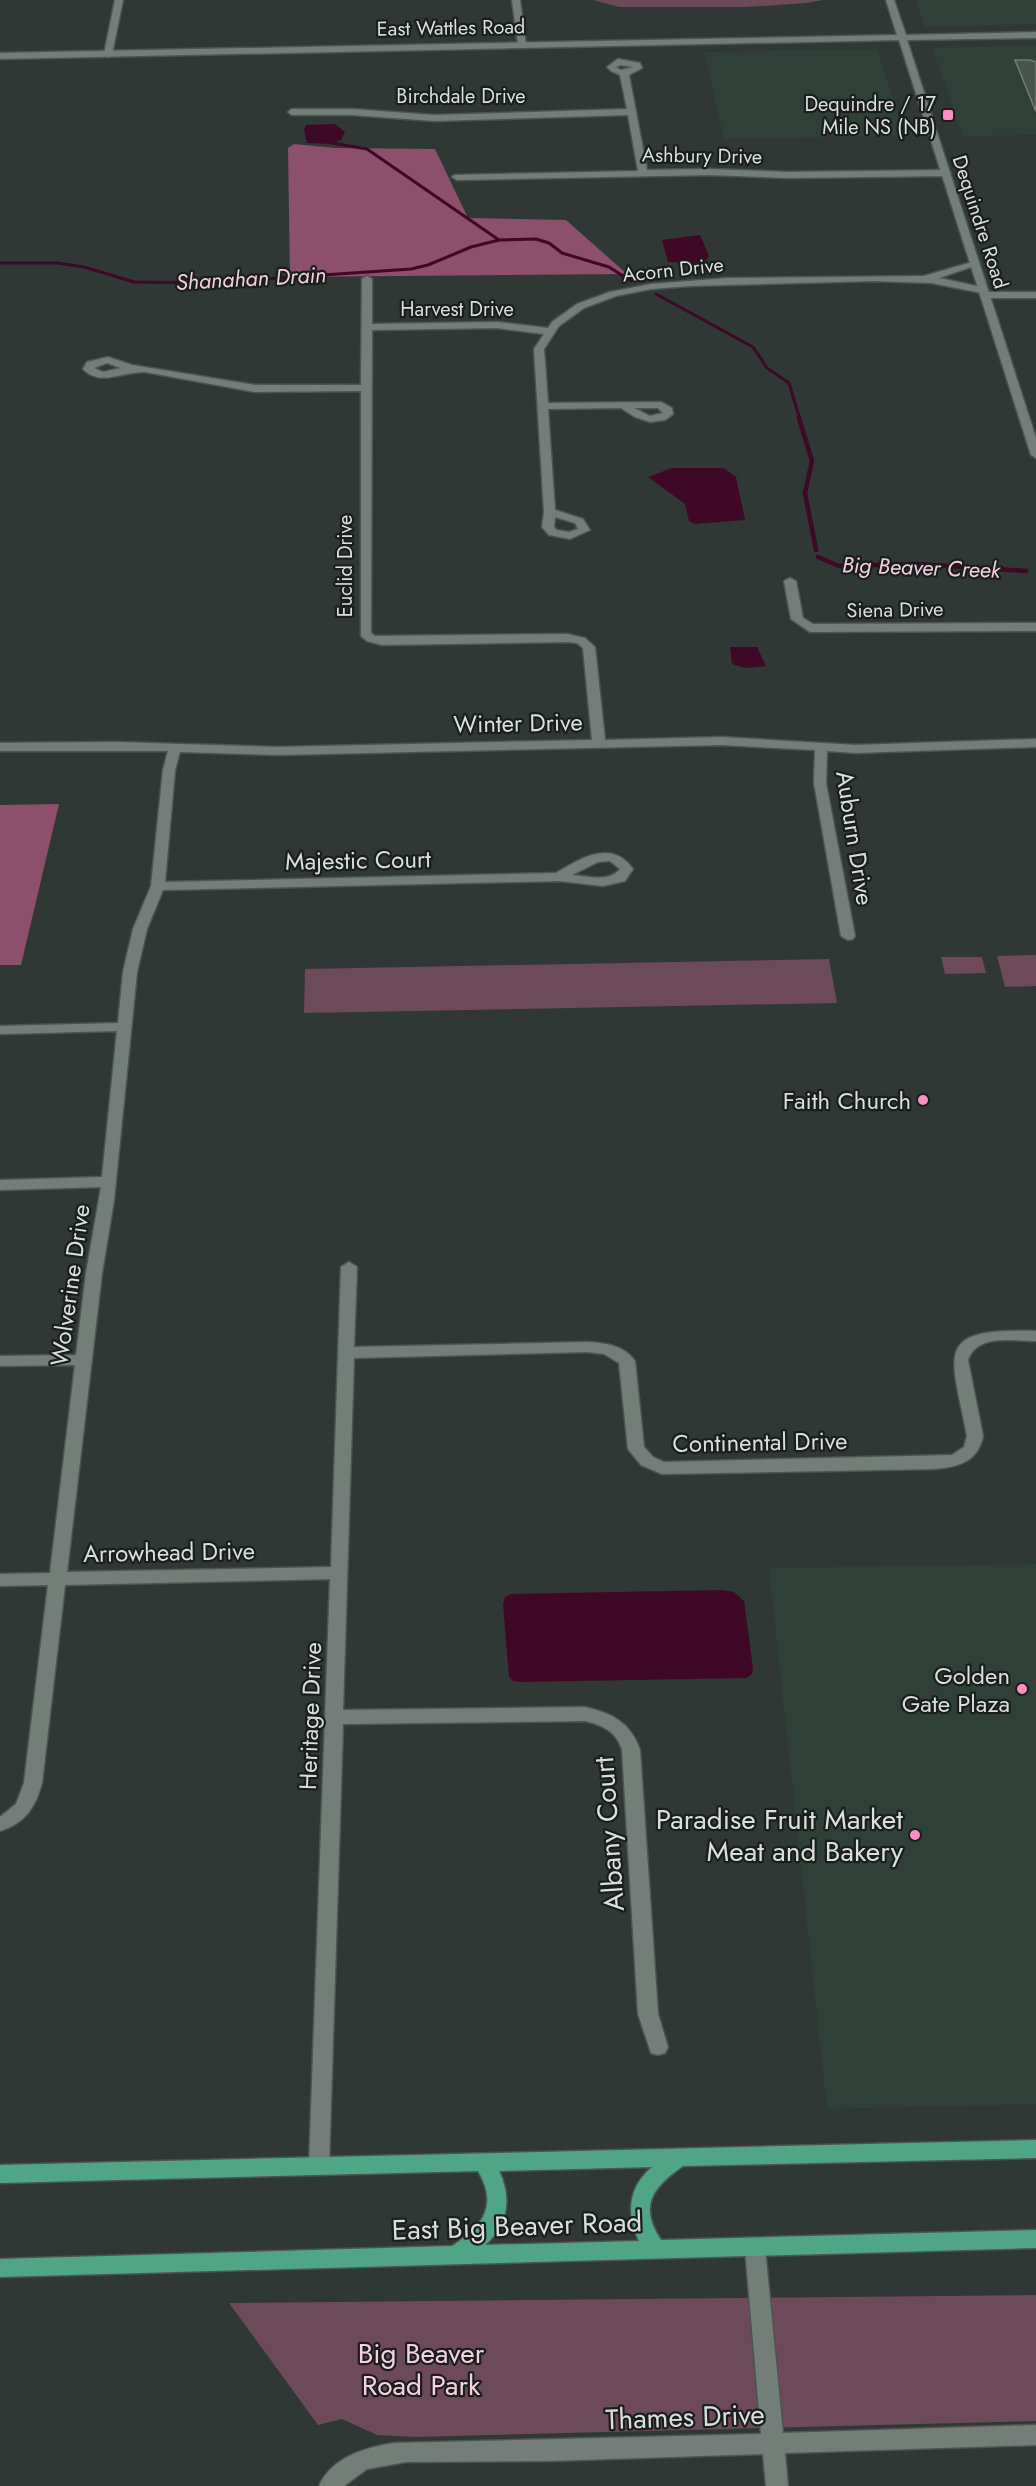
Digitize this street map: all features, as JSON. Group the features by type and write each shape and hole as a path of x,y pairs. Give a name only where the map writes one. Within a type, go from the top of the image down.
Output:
{"main road":[{"path":"0,2174 1036,2149"},
{"path":"656,2250 640,2226 640,2200 647,2185 658,2171 681,2157"},
{"path":"454,2256 484,2235 497,2210 500,2196 495,2178 484,2163"},
{"name":"East Big Beaver Road","path":"0,2268 1036,2239"}],"street":[{"path":"108,54 119,0"},
{"path":"516,0 522,45"},
{"name":"Dequindre Road","path":"890,0 1036,455"},
{"name":"East Wattles Road","path":"0,56 1036,35"},
{"path":"624,72 643,173"},
{"name":"Birchdale Drive","path":"292,112 352,112 434,118 631,112"},
{"name":"Ashbury Drive","path":"457,177 709,172 787,176 946,173"},
{"name":"Acorn Drive","path":"925,279 975,264"},
{"name":"Euclid Drive","path":"367,279 365,634 371,639 382,641 567,638 581,640 589,647 599,744"},
{"name":"Acorn Drive","path":"548,331 560,319 582,306 610,295 649,286 701,282 925,279 984,293 1036,295"},
{"name":"Harvest Drive","path":"366,327 497,325 548,331"},
{"path":"548,331 539,349 550,512"},
{"path":"131,368 160,370 223,385 253,389 365,388"},
{"path":"542,406 623,405"},
{"name":"Siena Drive","path":"790,581 797,619 803,626 810,628 1036,627"},
{"name":"Winter Drive","path":"0,747 278,751 730,741 821,747 901,748 1036,744"},
{"name":"Auburn Drive","path":"821,747 820,783 848,936"},
{"name":"Wolverine Drive","path":"3,1823 24,1809 33,1783 95,1262 109,1182 130,972 140,929 158,886 169,770 175,748"},
{"name":"Majestic Court","path":"158,886 559,877"},
{"path":"0,1029 125,1028"},
{"path":"0,1185 109,1182"},
{"name":"Heritage Drive","path":"319,2166 349,1267"},
{"name":"Continental Drive","path":"346,1353 586,1347 615,1352 627,1361 629,1369 636,1449 647,1461 662,1468 934,1463 956,1461 965,1457 974,1445 975,1436 960,1360 965,1345 986,1337 1036,1336"},
{"path":"0,1361 84,1360"},
{"name":"Arrowhead Drive","path":"0,1580 339,1573"},
{"name":"Albany Court","path":"333,1717 585,1714 607,1720 619,1727 629,1740 631,1750 648,2014 658,2047"},
{"path":"755,2248 777,2486"},
{"name":"Thames Drive","path":"335,2479 358,2462 395,2453 1036,2435"}],"shaded area":[{"path":"916,0 1036,0 1036,24 925,27"},
{"path":"1036,45 1036,135 963,136 932,48"},
{"path":"877,49 905,136 724,139 704,52"},
{"path":"335,124 345,132 341,140 330,144 307,143 304,130 306,125"},
{"path":"294,144 335,148 435,149 468,218 566,220 627,274 290,277 288,148"},
{"path":"700,235 709,256 704,263 668,262 662,240"},
{"path":"672,468 724,468 736,477 745,520 694,524 689,521 685,504 648,477"},
{"path":"730,647 757,647 766,666 745,668 732,664"},
{"path":"59,804 21,965 0,965 0,805"},
{"path":"1036,1564 1036,2104 827,2109 769,1568"},
{"path":"722,1590 734,1592 744,1601 753,1668 752,1674 746,1678 521,1682 513,1681 509,1677 503,1604 505,1597 511,1594"}],"green space":[{"path":"593,0 823,0 745,7 619,7"},
{"path":"1036,955 1036,986 1005,987 997,956"},
{"path":"941,957 982,957 986,973 945,974"},
{"path":"829,959 837,1003 304,1013 305,969"},
{"name":"Big Beaver Road Park","path":"1036,2295 1036,2421 415,2437 377,2435 342,2419 318,2425 229,2303"}],"building":[{"path":"1015,60 1036,62 1036,112"}],"waterway":[{"name":"Big Beaver Creek","path":"326,142 367,149 499,240"},
{"name":"Big Beaver Creek","path":"499,240 536,239 549,243 562,253 609,267 631,281"},
{"name":"Shanahan Drain","path":"0,263 57,263 84,267 134,282 206,283 411,269 428,265 471,247 499,240"},
{"name":"Big Beaver Creek","path":"656,294 753,347 767,368 789,383 800,420"},
{"name":"Big Beaver Creek","path":"799,418 812,461 805,493 816,550"},
{"name":"Big Beaver Creek","path":"818,557 839,566 917,564 1026,571"}],"place":[{"name":"Dequindre / 17 Mile NS (NB)","path":"948,115"},
{"name":"Faith Church","path":"923,1100"},
{"name":"Golden Gate Plaza","path":"1022,1689"},
{"name":"Paradise Fruit Market Meat and Bakery","path":"915,1835"}]}
